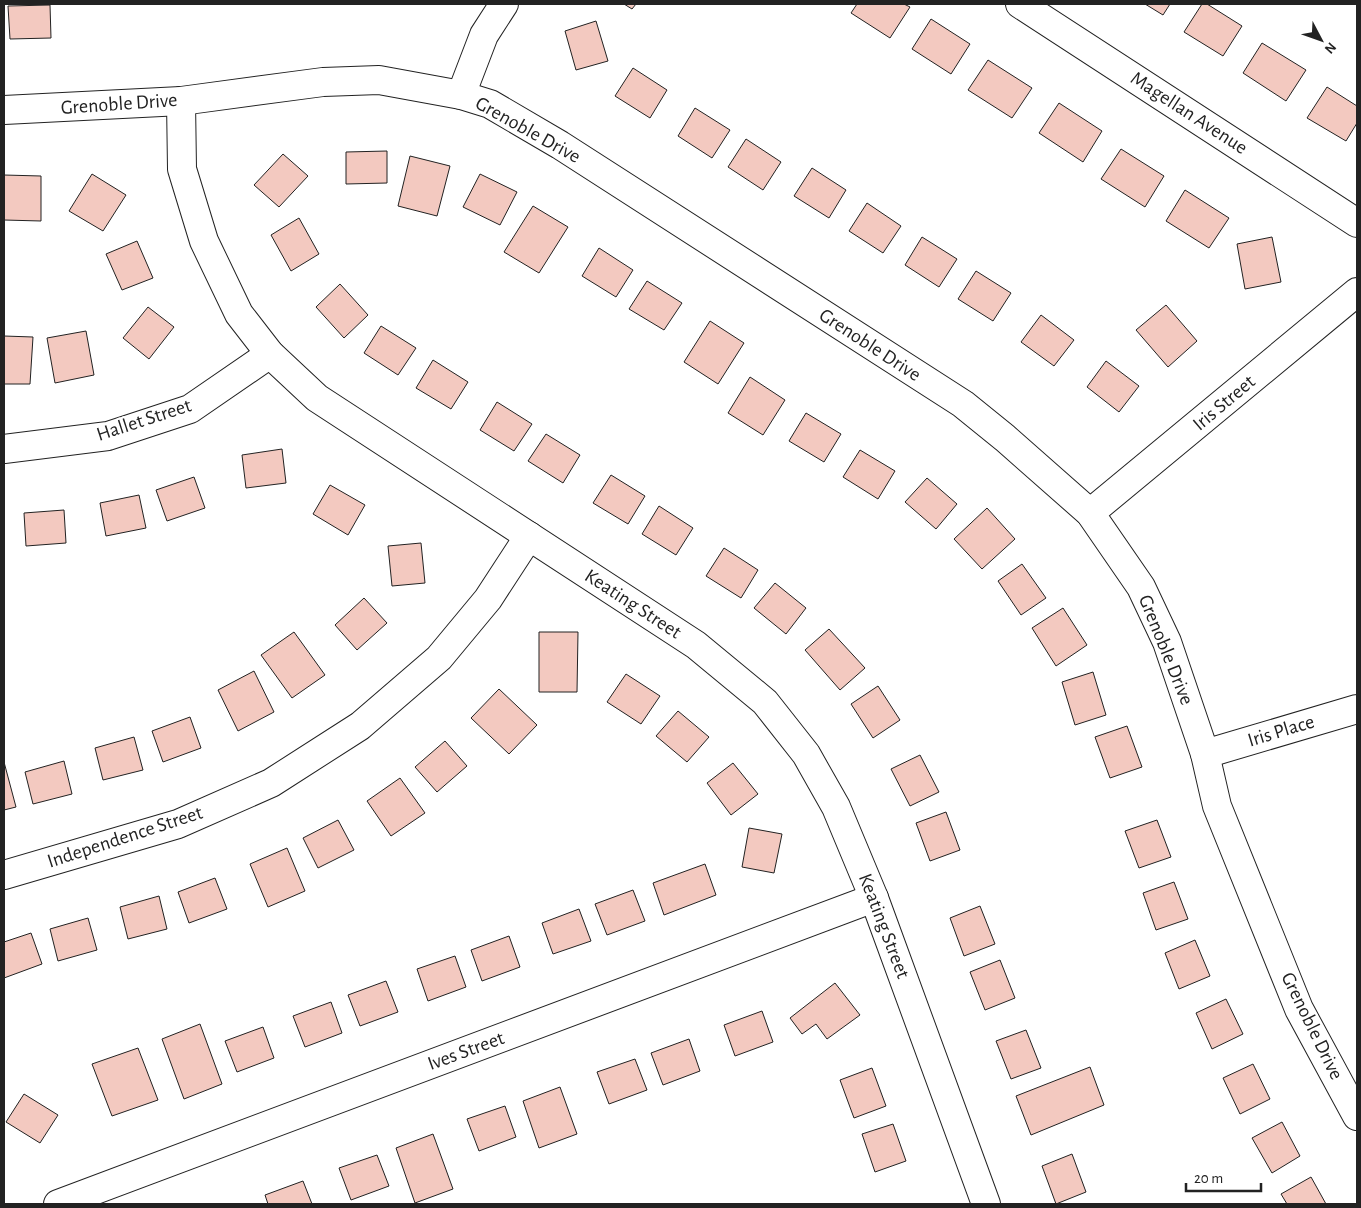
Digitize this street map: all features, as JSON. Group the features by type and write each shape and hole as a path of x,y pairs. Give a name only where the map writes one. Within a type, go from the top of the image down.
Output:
{"street":[{"path":"461,94 484,35 504,4"},
{"name":"Magellan Avenue","path":"1020,4 1357,223"},
{"name":"Grenoble Drive","path":"4,110 181,100 323,82 379,80 461,94 490,104 560,145 963,404 1005,438 1090,513 1141,587 1167,642 1205,754 1217,806 1299,1009 1357,1116"},
{"name":"Keating Street","path":"181,100 182,169 204,241 239,314 270,354 318,398 696,645 765,702 806,754 836,806 874,898 986,1204"},
{"name":"Iris Street","path":"1090,513 1357,292"},
{"name":"Hallet Street","path":"4,449 108,436 190,409 270,354"},
{"name":"Independence Street","path":"4,875 178,824 271,783 352,732 439,658 488,598 529,536"},
{"name":"Iris Place","path":"1205,754 1357,709"},
{"name":"Ives Street","path":"58,1204 874,898"}],"building":[{"path":"624,4 636,4 632,9"},
{"path":"857,4 904,4 910,7 890,38 851,13"},
{"path":"1145,4 1170,4 1163,15"},
{"path":"1202,4 1207,4 1242,26 1223,56 1184,32"},
{"path":"50,5 51,38 10,39 8,6"},
{"path":"931,19 970,44 951,74 912,49"},
{"path":"596,21 608,61 576,70 565,31"},
{"path":"1262,43 1306,70 1286,101 1243,73"},
{"path":"988,60 1032,88 1012,118 968,90"},
{"path":"633,68 667,90 650,118 615,96"},
{"path":"1327,87 1357,106 1357,123 1346,141 1307,118"},
{"path":"1059,103 1102,131 1083,162 1039,133"},
{"path":"695,108 730,130 712,158 678,136"},
{"path":"746,139 781,162 763,190 728,167"},
{"path":"1121,149 1164,176 1145,207 1101,179"},
{"path":"387,151 387,183 346,184 346,152"},
{"path":"283,154 308,176 279,207 254,185"},
{"path":"410,156 450,166 437,216 398,206"},
{"path":"812,168 846,190 829,218 794,196"},
{"path":"92,174 126,195 103,231 69,211"},
{"path":"480,174 517,192 500,225 463,207"},
{"path":"4,175 41,176 41,221 4,220"},
{"path":"1185,190 1229,218 1209,248 1166,221"},
{"path":"867,203 901,226 883,253 849,231"},
{"path":"533,206 568,227 539,273 504,252"},
{"path":"299,218 319,254 291,271 271,235"},
{"path":"922,237 957,259 939,287 905,265"},
{"path":"1272,237 1281,282 1245,289 1237,244"},
{"path":"137,241 153,278 122,290 106,254"},
{"path":"599,248 633,270 616,297 582,276"},
{"path":"976,271 1011,293 993,321 958,299"},
{"path":"647,281 682,303 664,330 629,309"},
{"path":"340,284 368,315 344,338 316,307"},
{"path":"1166,305 1197,341 1168,367 1136,330"},
{"path":"148,307 174,327 149,359 123,338"},
{"path":"1041,315 1074,340 1054,366 1021,342"},
{"path":"710,321 744,343 718,384 684,362"},
{"path":"381,326 416,348 398,375 364,353"},
{"path":"86,331 94,375 55,383 47,338"},
{"path":"4,336 33,337 30,384 4,384"},
{"path":"433,360 468,382 451,409 416,388"},
{"path":"1106,361 1139,386 1119,412 1087,387"},
{"path":"750,377 785,400 763,435 728,413"},
{"path":"497,402 532,424 514,451 480,430"},
{"path":"806,413 841,434 824,462 789,441"},
{"path":"546,434 580,455 563,483 528,461"},
{"path":"282,449 286,483 246,488 242,455"},
{"path":"860,450 895,471 878,499 843,477"},
{"path":"611,475 645,496 628,524 593,503"},
{"path":"194,477 205,508 167,521 156,490"},
{"path":"927,478 957,504 936,529 905,502"},
{"path":"330,485 365,505 348,535 313,514"},
{"path":"139,495 146,528 106,536 100,503"},
{"path":"659,506 693,528 676,555 642,534"},
{"path":"987,508 1015,539 982,569 954,539"},
{"path":"64,510 66,543 26,546 24,513"},
{"path":"421,543 425,583 392,586 388,546"},
{"path":"724,548 758,570 741,598 706,576"},
{"path":"1022,564 1046,598 1021,615 998,581"},
{"path":"775,583 806,608 786,634 754,608"},
{"path":"364,598 387,623 357,650 335,625"},
{"path":"1063,608 1087,645 1056,666 1032,628"},
{"path":"829,629 865,668 840,690 805,650"},
{"path":"294,632 325,675 292,698 261,655"},
{"path":"539,632 578,632 577,692 539,692"},
{"path":"254,671 274,712 238,731 218,690"},
{"path":"1093,672 1106,715 1075,725 1062,682"},
{"path":"626,674 660,696 641,724 607,702"},
{"path":"878,686 900,720 873,738 851,704"},
{"path":"499,689 537,725 509,754 471,718"},
{"path":"678,711 709,737 687,762 656,736"},
{"path":"190,717 201,748 163,762 152,731"},
{"path":"1127,726 1142,767 1110,778 1095,737"},
{"path":"134,737 143,770 103,780 95,748"},
{"path":"445,741 467,766 437,792 415,767"},
{"path":"920,755 939,792 910,806 891,769"},
{"path":"64,761 72,794 33,804 25,772"},
{"path":"4,762 16,807 4,810"},
{"path":"733,763 758,794 731,815 707,783"},
{"path":"400,778 425,813 391,836 367,801"},
{"path":"946,812 960,850 930,861 916,823"},
{"path":"338,820 354,850 318,868 303,838"},
{"path":"1157,820 1171,857 1139,868 1125,831"},
{"path":"749,828 782,834 774,873 742,867"},
{"path":"287,848 305,891 268,907 250,864"},
{"path":"705,864 716,895 664,915 653,883"},
{"path":"215,878 227,909 189,923 178,892"},
{"path":"1174,882 1188,919 1156,930 1143,893"},
{"path":"633,890 645,921 607,935 595,904"},
{"path":"159,896 167,929 128,939 120,907"},
{"path":"980,906 995,944 964,956 950,918"},
{"path":"579,909 591,941 553,954 542,923"},
{"path":"88,918 97,950 58,961 50,929"},
{"path":"31,933 42,964 4,978 4,942"},
{"path":"509,936 520,967 482,981 471,950"},
{"path":"1195,940 1210,976 1179,989 1165,953"},
{"path":"455,956 466,987 428,1001 417,969"},
{"path":"1000,960 1015,998 985,1010 970,972"},
{"path":"386,981 398,1012 360,1026 348,995"},
{"path":"835,983 860,1015 827,1039 816,1024 802,1034 790,1018"},
{"path":"1226,999 1243,1034 1212,1049 1196,1013"},
{"path":"331,1002 342,1033 305,1047 293,1016"},
{"path":"762,1011 773,1042 735,1056 724,1025"},
{"path":"200,1024 222,1084 184,1099 162,1039"},
{"path":"263,1027 274,1058 237,1072 225,1041"},
{"path":"1026,1030 1041,1068 1011,1079 996,1041"},
{"path":"689,1039 700,1071 663,1085 651,1053"},
{"path":"138,1048 158,1100 112,1116 92,1064"},
{"path":"635,1059 647,1090 609,1104 597,1072"},
{"path":"1253,1064 1270,1099 1240,1114 1223,1078"},
{"path":"1090,1067 1104,1105 1031,1135 1016,1096"},
{"path":"872,1068 886,1106 854,1118 840,1080"},
{"path":"560,1087 577,1134 539,1148 523,1101"},
{"path":"24,1094 58,1115 40,1143 6,1122"},
{"path":"505,1106 516,1137 479,1151 467,1119"},
{"path":"1282,1122 1300,1156 1272,1173 1252,1138"},
{"path":"893,1124 906,1161 875,1172 862,1134"},
{"path":"433,1134 453,1189 415,1203 396,1148"},
{"path":"1072,1154 1086,1192 1056,1204 1042,1166"},
{"path":"377,1155 389,1186 351,1200 339,1168"},
{"path":"1311,1177 1326,1204 1287,1204 1281,1194"},
{"path":"303,1181 312,1204 268,1204 265,1195"}]}
